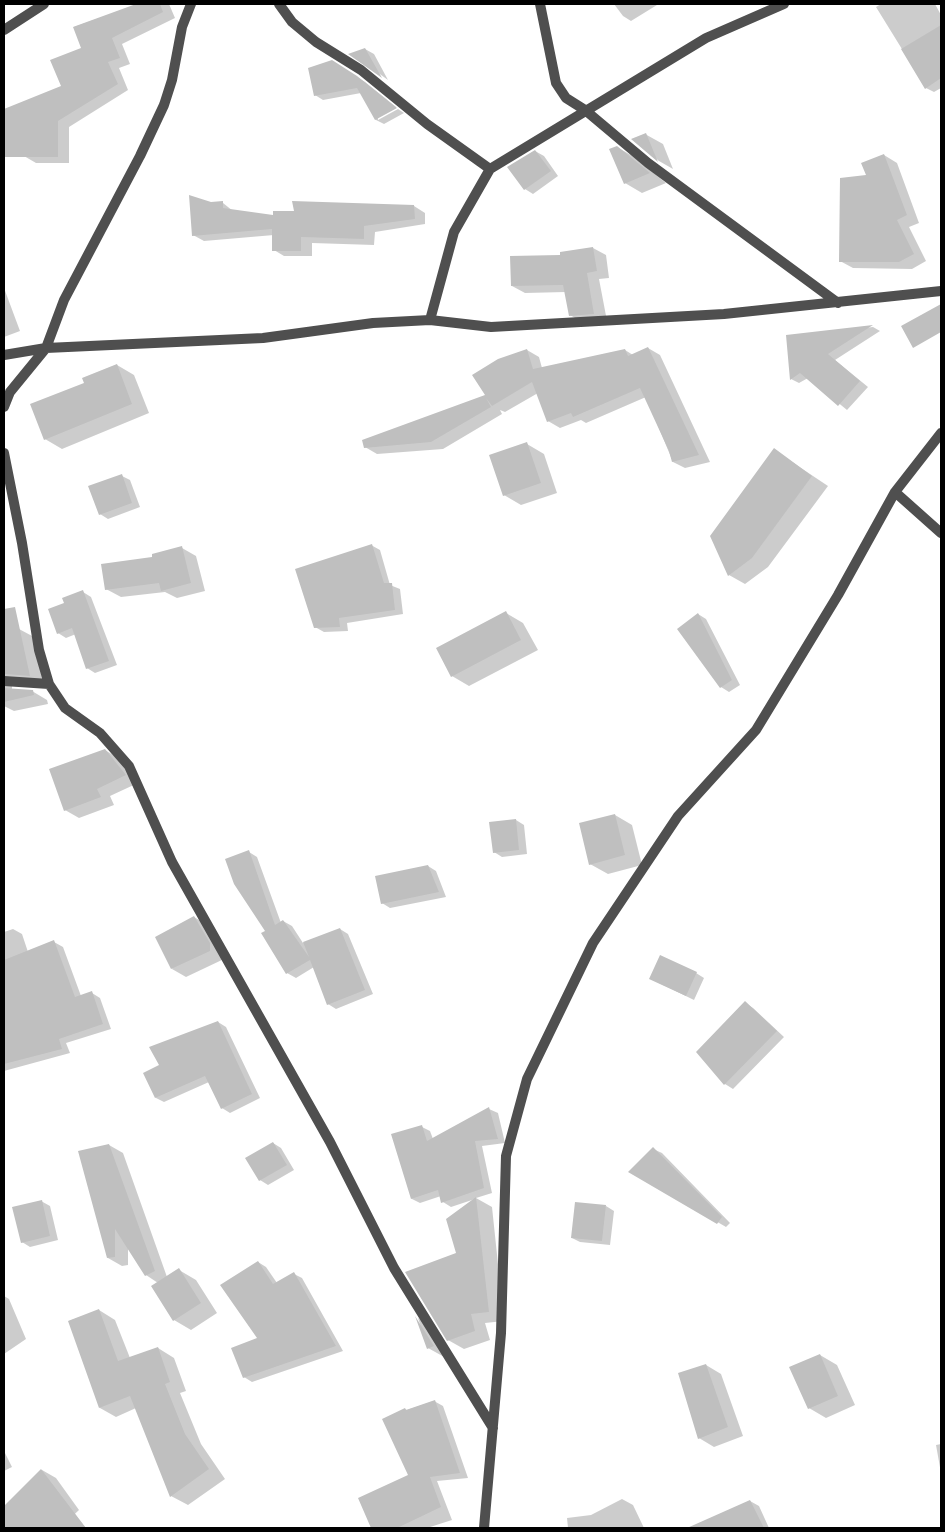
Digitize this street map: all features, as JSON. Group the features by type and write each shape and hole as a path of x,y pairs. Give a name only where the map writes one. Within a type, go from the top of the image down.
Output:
{"street":[{"path":"4,30 44,4"},
{"path":"4,407 10,392 46,348 64,300 140,156 164,106 172,80 182,27 191,4"},
{"path":"279,4 292,22 316,42 361,70 428,124 490,169"},
{"path":"540,4 556,84 566,98 585,110 648,163 838,302"},
{"path":"430,320 454,232 490,169 706,38 784,4"},
{"path":"4,355 46,348 263,338 373,323 430,320 490,328 724,314 941,291"},
{"path":"484,1528 502,1333 506,1156 527,1079 593,943 678,816 756,730 838,595 894,492 941,433"},
{"path":"4,454 22,543 39,650 49,684 65,708 100,733 129,766 172,862 330,1142 394,1268 493,1428"},
{"path":"894,492 941,533"},
{"path":"4,681 49,684"}],"building":[{"path":"136,4 160,4 163,12 112,38 120,58 108,62 118,84 58,121 58,157 4,157 4,109 61,86 50,60 81,48 73,27"},
{"path":"941,25 941,78 925,89 901,49"},
{"path":"365,48 382,78 348,54"},
{"path":"332,60 357,76 397,108 375,120 357,88 314,96 308,68"},
{"path":"646,133 658,162 631,139"},
{"path":"617,146 650,173 624,184 609,149"},
{"path":"535,150 551,171 524,190 507,167"},
{"path":"884,154 907,215 897,220 914,254 899,262 839,262 840,178 866,175 861,163"},
{"path":"189,195 211,202 223,201 223,208 273,215 273,211 294,211 292,201 414,205 415,219 364,226 364,239 301,237 301,251 272,251 272,229 192,236"},
{"path":"593,247 597,271 587,273 594,314 569,316 563,285 511,286 510,256 560,255 560,252"},
{"path":"941,304 941,332 913,348 901,326"},
{"path":"873,325 828,354 860,381 838,406 800,373 790,380 786,335"},
{"path":"648,347 699,455 672,462 669,451 640,388 573,417 571,413 547,422 532,382 492,406 486,398 491,407 431,442 364,448 362,440 485,395 472,375 498,359 527,349 533,369 625,349 628,356"},
{"path":"117,364 132,404 44,440 30,404 84,383 82,378"},
{"path":"527,442 541,483 503,496 489,455"},
{"path":"774,448 812,476 752,558 728,576 710,536"},
{"path":"122,474 132,503 99,515 88,486"},
{"path":"372,544 384,583 392,583 395,610 339,618 340,627 314,628 295,569"},
{"path":"182,546 191,583 161,591 159,583 105,590 101,564 152,557 152,554"},
{"path":"83,590 109,661 86,669 72,628 57,634 48,609 64,603 62,598"},
{"path":"15,607 30,676 4,674 4,609"},
{"path":"506,611 521,640 451,677 436,648"},
{"path":"698,613 732,680 720,688 677,629"},
{"path":"4,688 33,690 34,695 4,702"},
{"path":"105,749 126,775 97,789 101,797 64,811 49,769"},
{"path":"615,814 625,855 589,865 579,823"},
{"path":"516,819 519,850 493,853 489,822"},
{"path":"249,850 275,925 283,920 309,957 303,942 340,928 365,990 327,1005 310,960 286,974 261,933 265,931 234,884 225,859"},
{"path":"428,865 439,892 381,904 375,876"},
{"path":"194,916 210,943 210,951 171,969 155,937"},
{"path":"54,940 75,997 92,991 103,1024 59,1039 62,1049 4,1064 4,960"},
{"path":"660,955 697,972 686,996 649,979"},
{"path":"745,1001 777,1031 724,1085 696,1052"},
{"path":"218,1021 252,1094 221,1109 205,1076 155,1098 143,1073 159,1065 149,1047"},
{"path":"489,1107 498,1139 475,1141 484,1188 441,1203 438,1190 411,1199 391,1134 422,1125 427,1141"},
{"path":"273,1142 287,1165 259,1181 245,1158"},
{"path":"109,1144 155,1271 145,1276 115,1229 115,1257 107,1258 78,1151"},
{"path":"653,1147 722,1217 717,1224 628,1172"},
{"path":"476,1197 489,1312 471,1314 475,1331 447,1341 405,1272 456,1253 446,1219"},
{"path":"42,1200 50,1236 21,1243 12,1207"},
{"path":"575,1202 606,1205 602,1241 571,1238"},
{"path":"258,1261 273,1284 294,1272 336,1346 243,1378 231,1348 257,1338 220,1285"},
{"path":"179,1268 201,1303 173,1321 151,1286"},
{"path":"99,1309 118,1361 158,1347 170,1382 165,1384 185,1434 209,1469 170,1497 130,1396 99,1408 68,1321"},
{"path":"415,1316 434,1346 427,1349"},
{"path":"820,1354 838,1396 808,1409 789,1367"},
{"path":"706,1364 728,1427 698,1439 678,1373"},
{"path":"435,1400 460,1473 430,1477 441,1507 397,1528 371,1528 358,1498 408,1475 382,1419 405,1408 406,1410"},
{"path":"41,1469 86,1528 4,1528 4,1506"},
{"path":"750,1500 764,1528 687,1528"}]}
